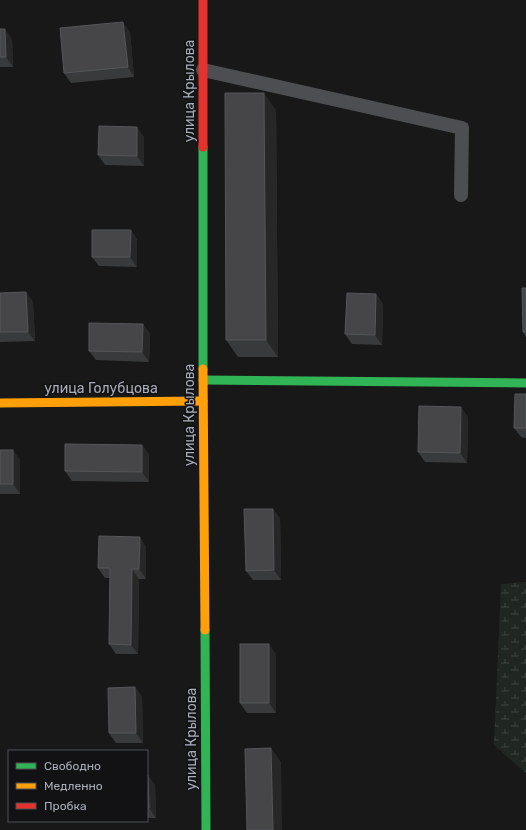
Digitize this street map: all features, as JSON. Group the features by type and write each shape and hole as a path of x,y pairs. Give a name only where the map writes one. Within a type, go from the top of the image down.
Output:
{"street":[{"name":"улица Крылова","path":"203,0 203,401 206,830"},
{"path":"203,380 526,383"},
{"name":"улица Голубцова","path":"0,402 203,401"}],"lane":[{"path":"203,70 462,128 461,195"}],"green space":[{"path":"526,582 526,773 494,745 501,584"}],"building":[{"path":"123,22 128,67 64,73 60,28"},
{"path":"0,29 5,29 6,57 0,57"},
{"path":"225,93 264,93 266,340 226,340"},
{"path":"99,126 137,127 137,156 98,155"},
{"path":"92,230 131,230 130,257 92,257"},
{"path":"522,288 526,288 526,332 523,332"},
{"path":"26,292 28,332 0,332 0,293"},
{"path":"347,293 376,294 375,335 345,334"},
{"path":"89,323 143,324 142,352 89,351"},
{"path":"515,394 526,394 526,428 514,428"},
{"path":"419,406 461,407 460,453 418,452"},
{"path":"65,444 142,445 142,472 65,471"},
{"path":"0,450 13,450 13,484 0,484"},
{"path":"244,509 273,509 274,570 246,571"},
{"path":"99,536 140,537 139,569 132,569 131,645 109,644 110,568 98,568"},
{"path":"240,644 269,644 269,703 240,703"},
{"path":"135,687 136,733 109,733 108,688"},
{"path":"271,748 273,830 247,830 245,749"},
{"path":"148,775 149,808 148,808"}],"traffic: fast":[{"path":"203,147 203,369"},
{"path":"203,380 526,383"},
{"path":"205,630 206,830"}],"traffic: slow":[{"path":"203,369 205,630"},
{"path":"0,403 203,401"}],"traffic: jam":[{"path":"203,0 203,147"}]}
